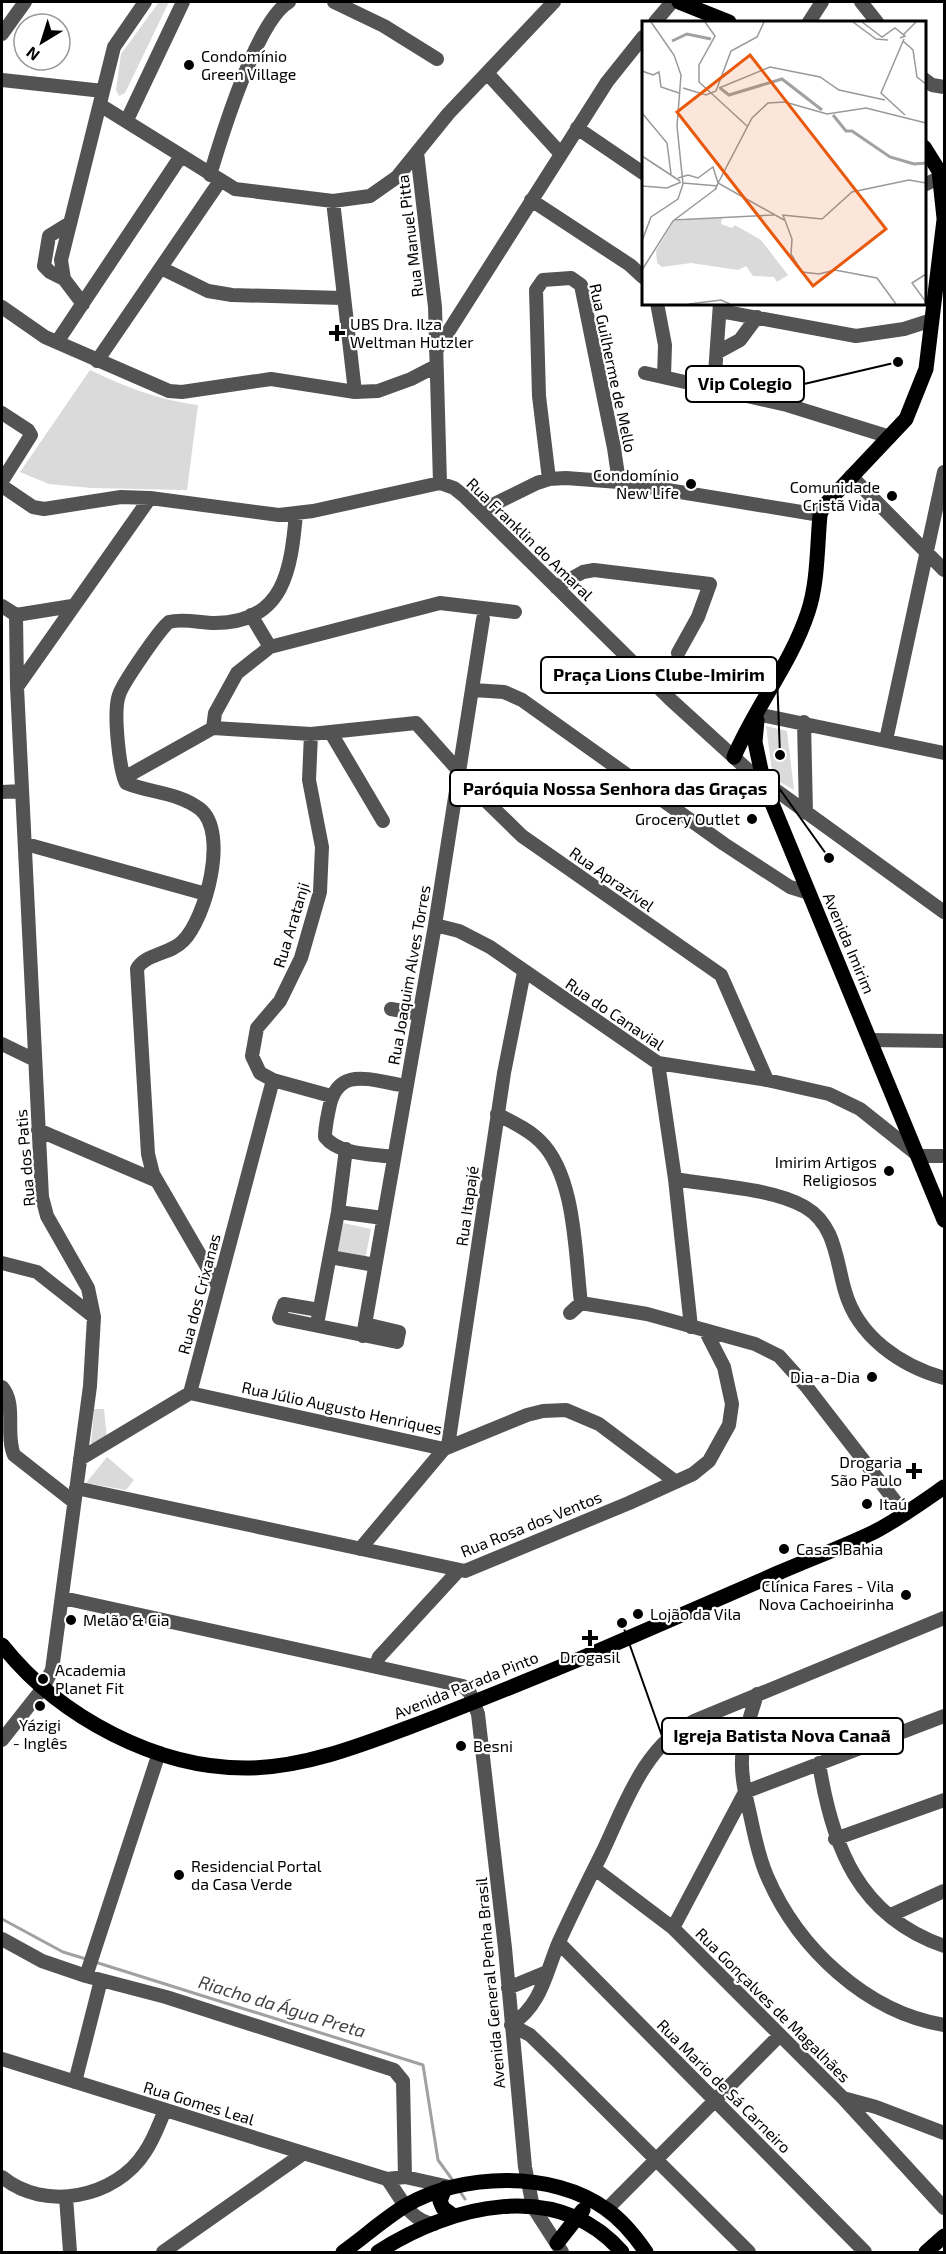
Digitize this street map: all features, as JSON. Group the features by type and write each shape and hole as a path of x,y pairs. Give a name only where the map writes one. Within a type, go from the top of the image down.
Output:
{"main road":[{"path":"679,2 726,21"},
{"path":"820,515 827,502 909,415 920,389 932,320 945,219 941,177 933,158 925,148"},
{"name":"Avenida Imirim","path":"820,515 814,585 808,614 758,714 755,741 765,784 945,1220"},
{"path":"734,757 758,714"},
{"name":"Avenida Parada Pinto","path":"2,1645 25,1672 43,1688 90,1721 159,1753 212,1764 255,1768 307,1759 358,1746 474,1703 872,1533 945,1487"},
{"path":"343,2253 406,2206 448,2188 492,2180 528,2181 591,2200 607,2209 624,2224 646,2253"},
{"path":"448,2188 440,2201 443,2208 454,2216"},
{"path":"560,2248 591,2200"},
{"path":"378,2253 412,2233 454,2216 502,2206 533,2207 578,2218 596,2228 622,2253"},
{"path":"926,2253 945,2236"}],"street":[{"path":"2,34 25,2"},
{"path":"83,304 64,279 61,260 114,47 145,2"},
{"path":"127,120 183,2"},
{"path":"97,361 161,268 215,178 249,63 277,14 289,2"},
{"path":"334,2 359,6 437,59"},
{"name":"Rua Manuel Pitta","path":"440,483 435,307 417,152 554,2"},
{"path":"656,21 672,2"},
{"path":"811,21 822,2"},
{"path":"861,2 876,21"},
{"path":"436,351 607,82 642,38"},
{"path":"487,73 561,154"},
{"path":"925,80 932,85 945,87"},
{"path":"2,81 101,98 127,120 181,156 215,178 244,191 333,201 370,195 386,187 417,152"},
{"path":"577,128 642,171"},
{"path":"57,342 181,156"},
{"path":"925,184 941,177"},
{"path":"531,200 630,265 642,276"},
{"path":"333,201 342,298 355,392"},
{"path":"161,268 208,291 232,295 342,298"},
{"name":"Rua Guilherme de Mello","path":"549,479 539,396 536,290 543,280 571,278 581,285 615,448 619,482"},
{"path":"657,304 665,345 664,377"},
{"path":"714,388 720,307 757,317 856,336 904,329 932,320"},
{"path":"2,308 57,342 169,391 182,392 271,379 355,392 378,391 391,388 436,366"},
{"path":"718,352 740,340 757,317"},
{"path":"645,374 787,405 890,437"},
{"path":"2,413 28,430 31,435 2,481"},
{"path":"886,740 945,472"},
{"path":"851,476 945,570"},
{"path":"480,512 549,479 619,482 820,515"},
{"name":"Rua Franklin do Amaral","path":"2,486 33,507 44,509 121,497 150,498 261,514 297,514 440,483 454,488 670,699 765,784 943,909"},
{"path":"17,687 150,498"},
{"path":"218,1286 155,1180 148,1154 137,969 143,961 173,949 183,942 199,915 206,894 215,842 208,819 187,801 128,784 124,778 119,735 119,695 164,626 173,621 233,622 251,615 272,600 288,576 292,562 297,514"},
{"path":"556,587 583,572 594,570 710,584 699,617 678,653"},
{"path":"213,728 215,713 237,673 270,647 433,604 449,602 515,612"},
{"path":"2,606 16,615 72,606"},
{"name":"Rua dos Patis","path":"2,1740 43,1688 52,1670 90,1386 94,1317 88,1288 44,1208 34,1060 26,844 17,687 16,615"},
{"path":"251,615 270,647"},
{"name":"Rua Joaquim Alves Torres","path":"317,1326 364,1330 435,925 483,619"},
{"path":"473,690 504,692 522,700 724,844 790,887 809,893"},
{"path":"758,714 945,753"},
{"name":"Rua Aprazível","path":"331,733 410,721 421,727 459,771 522,836 721,975 768,1080"},
{"path":"804,722 806,813"},
{"path":"124,778 213,728 311,734 331,733 383,821"},
{"name":"Rua Aratanji","path":"273,1080 260,1073 254,1065 253,1041 257,1028 280,1001 301,957 320,892 323,870 322,847 309,780 311,734"},
{"path":"2,792 22,791"},
{"path":"26,844 206,894"},
{"name":"Rua do Canavial","path":"435,925 459,931 476,939 658,1063 768,1080 829,1094 860,1109 919,1156"},
{"name":"Rua Itapajé","path":"446,1448 497,1114 524,972"},
{"path":"391,1009 419,1014"},
{"path":"870,1040 945,1041"},
{"path":"2,1044 34,1060"},
{"path":"658,1063 675,1179 691,1327"},
{"path":"394,1157 346,1149 325,1137 331,1096 344,1080 354,1078 406,1086"},
{"path":"273,1080 331,1096"},
{"name":"Rua dos Crixanas","path":"190,1393 273,1080"},
{"path":"497,1114 529,1131 541,1142 559,1170 569,1206 581,1303"},
{"path":"889,1132 896,1130 904,1120"},
{"path":"38,1130 155,1180"},
{"path":"319,1310 284,1304 279,1318 317,1326 338,1212 346,1149"},
{"path":"919,1156 945,1156"},
{"path":"675,1179 759,1193 807,1208 828,1230 835,1245 846,1294 875,1340 893,1356 915,1368 945,1378"},
{"path":"338,1212 383,1218"},
{"path":"330,1257 375,1265"},
{"path":"2,1263 37,1272 94,1317"},
{"path":"570,1314 581,1303"},
{"path":"581,1303 647,1314 755,1344 779,1356 806,1386 905,1514"},
{"name":"Rua Rosa dos Ventos","path":"75,1495 465,1571 676,1482 709,1461 729,1425 732,1404 724,1367 705,1330"},
{"path":"2,1387 7,1394 9,1405 9,1432 14,1455 75,1495"},
{"path":"80,1459 190,1393"},
{"name":"Rua Júlio Augusto Henriques","path":"190,1393 446,1448 527,1415 543,1411 566,1410 599,1424 676,1482"},
{"path":"360,1549 446,1448"},
{"path":"376,1665 379,1657 459,1570"},
{"path":"63,1598 376,1665 463,1686 474,1703"},
{"path":"749,2253 530,2035 511,2025 526,2015 535,2002 559,1943 641,1772 668,1739 683,1726 945,1618"},
{"path":"757,1694 742,1758 745,1792 766,1874 780,1904 801,1934 838,1974 874,1999 909,2016 945,2025"},
{"name":"Avenida General Penha Brasil","path":"474,1703 478,1714 528,2181 533,2207 560,2248"},
{"path":"673,1928 745,1792 945,1716"},
{"path":"86,1976 159,1753"},
{"path":"819,1763 836,1839 858,1882 891,1915 912,1930 945,1946"},
{"path":"836,1839 945,1800"},
{"name":"Rua Gonçalves de Magalhães","path":"594,1869 673,1928 843,2098 876,2107 945,2133"},
{"path":"891,1915 945,1891"},
{"path":"2,1939 42,1961 86,1976 166,1997 386,2066 400,2074 403,2081 405,2177"},
{"name":"Rua Mario de Sá Carneiro","path":"559,1943 865,2253"},
{"path":"508,1988 535,1979 547,1972"},
{"path":"75,2082 101,1980"},
{"path":"607,2209 779,2036"},
{"name":"Rua Gomes Leal","path":"2,2059 387,2178 405,2177 448,2188"},
{"path":"843,2098 945,2208"},
{"path":"2,2177 9,2183 41,2195 66,2197 103,2188 125,2174 145,2153 165,2110"},
{"path":"163,2253 304,2153"},
{"path":"387,2178 406,2206 420,2220 434,2224"},
{"path":"66,2197 70,2253"}],"shaded area":[{"path":"159,2 169,2 125,93 119,96 116,90 121,54"},
{"path":"90,370 142,392 198,405 187,490 91,488 49,484 20,472"},
{"path":"766,726 787,731 794,790 773,778"},
{"path":"343,1223 371,1229 365,1260 337,1254"},
{"path":"94,1409 104,1409 107,1439 91,1444"},
{"path":"107,1457 134,1480 126,1490 86,1483"}],"waterway":[{"name":"Riacho da Água Preta","path":"2,1919 63,1952 86,1959"},
{"name":"Riacho da Água Preta","path":"95,1962 423,2065 438,2160 454,2182"},
{"name":"Riacho da Água Preta","path":"459,2190 465,2199"}],"place":[{"name":"Condomínio Green Village","path":"189,65"},
{"name":"UBS Dra. Ilza Weltman Hutzler","path":"337,333"},
{"name":"Vip Colegio","path":"898,362"},
{"name":"Condomínio New Life","path":"691,484"},
{"name":"Comunidade Cristã Vida","path":"892,496"},
{"name":"Praça Lions Clube-Imirim","path":"780,755"},
{"name":"Grocery Outlet","path":"752,819"},
{"name":"Paróquia Nossa Senhora das Graças","path":"829,858"},
{"name":"Imirim Artigos Religiosos","path":"889,1171"},
{"name":"Dia-a-Dia","path":"872,1377"},
{"name":"Drogaria São Paulo","path":"914,1471"},
{"name":"Itaú","path":"867,1504"},
{"name":"Casas Bahia","path":"784,1549"},
{"name":"Clínica Fares - Vila Nova Cachoeirinha","path":"906,1595"},
{"name":"Lojão da Vila","path":"638,1614"},
{"name":"Melão & Cia","path":"71,1620"},
{"name":"Igreja Batista Nova Canaã","path":"622,1623"},
{"name":"Drogasil","path":"590,1638"},
{"name":"Academia Planet Fit","path":"43,1679"},
{"name":"Yázigi - Inglês","path":"40,1706"},
{"name":"Besni","path":"461,1746"},
{"name":"Residencial Portal da Casa Verde","path":"179,1875"}]}
